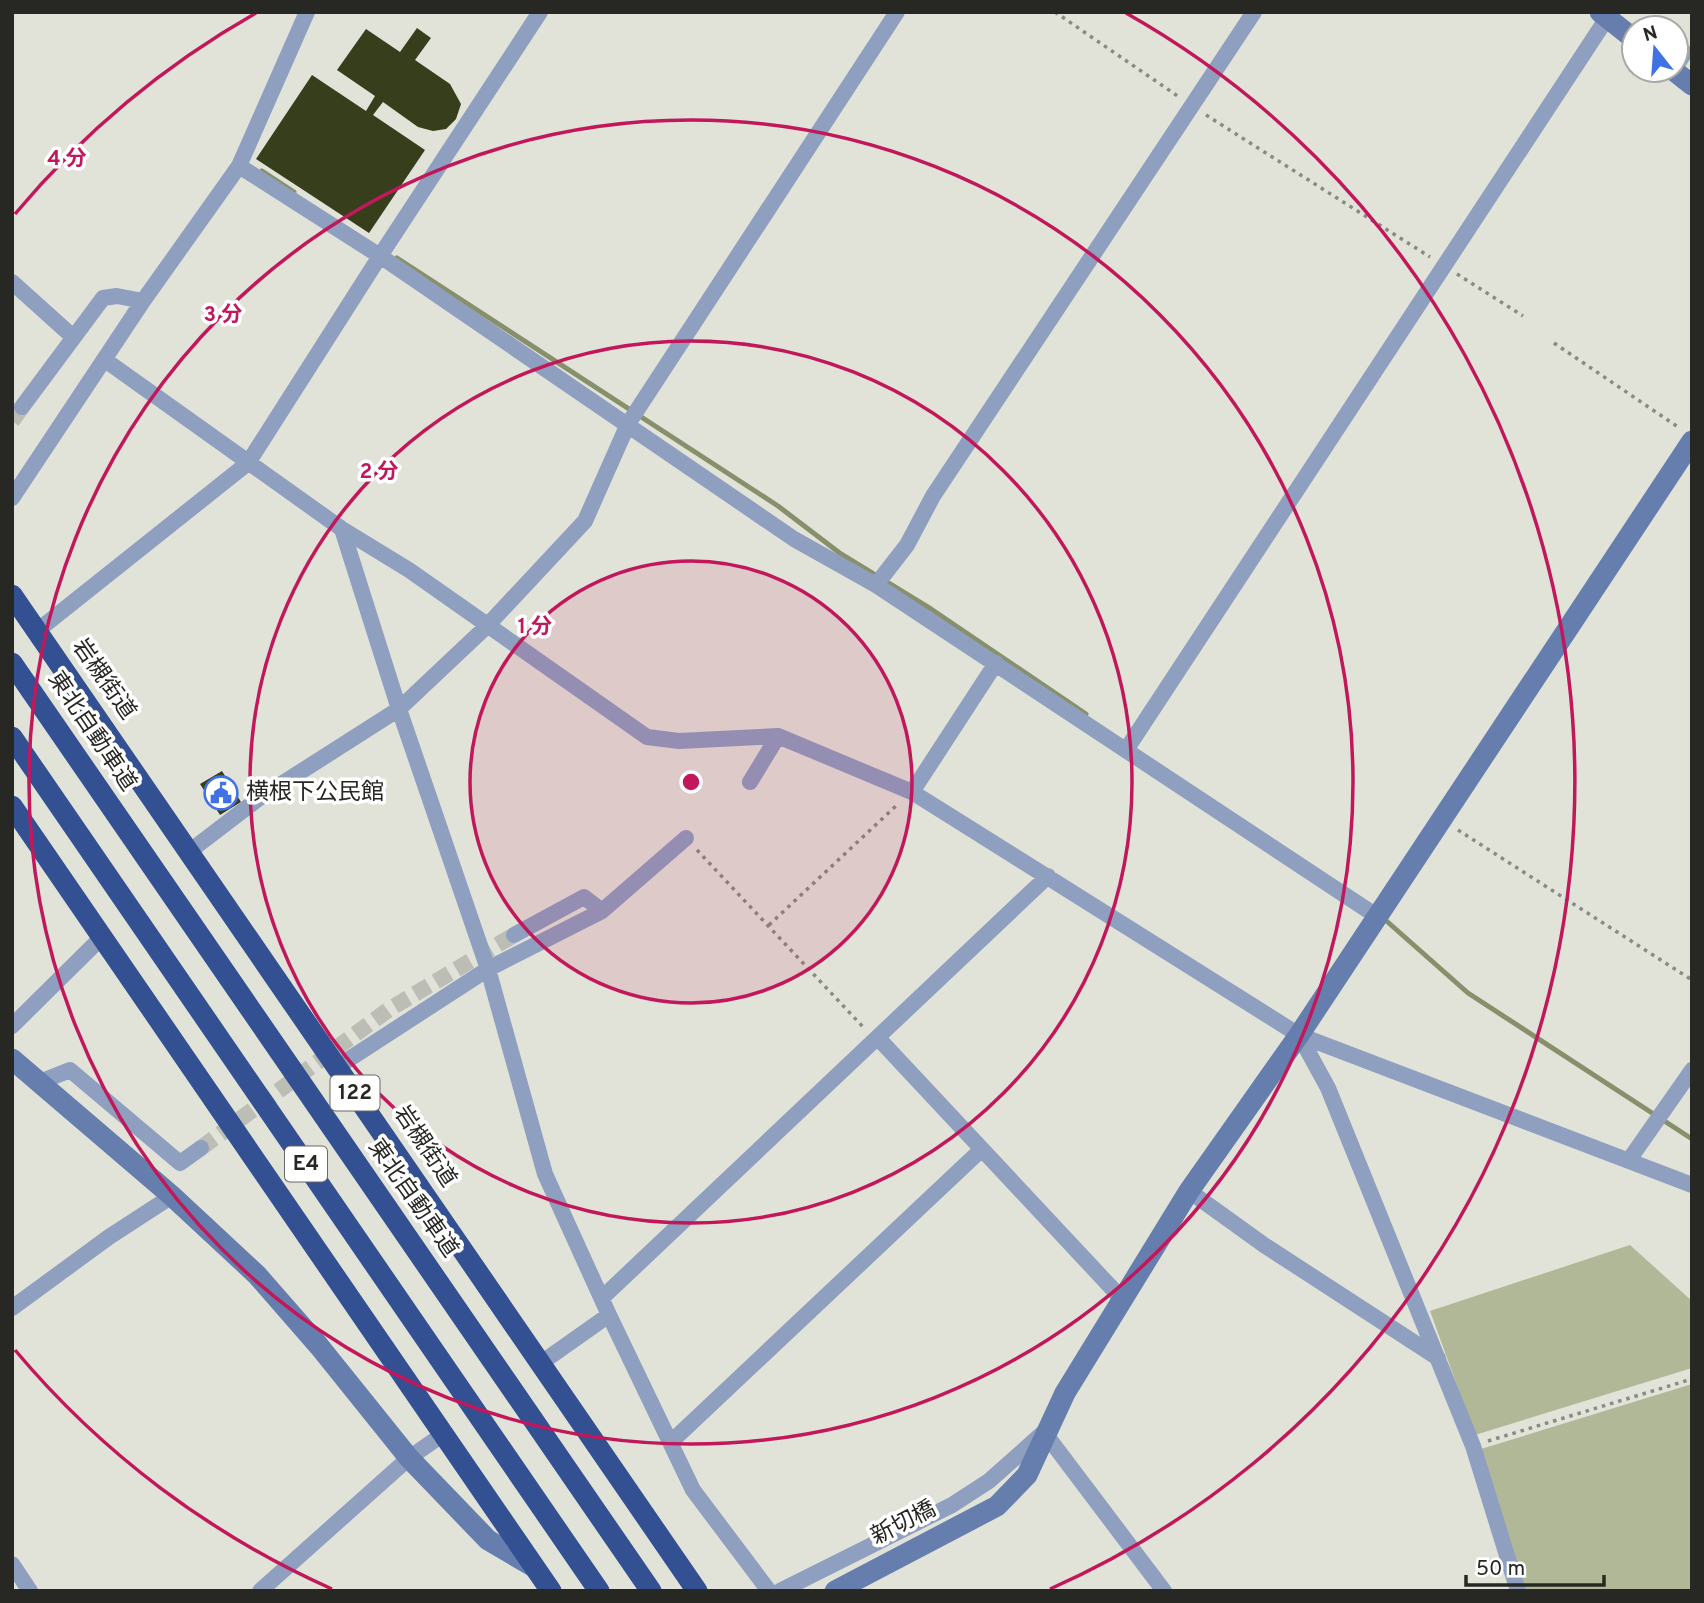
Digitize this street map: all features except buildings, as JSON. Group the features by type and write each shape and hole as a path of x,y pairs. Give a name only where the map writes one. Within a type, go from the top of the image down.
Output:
{"highway":[{"name":"岩槻街道","path":"12,595 697,1591"},
{"name":"東北自動車道","path":"12,663 651,1591"},
{"name":"E4","path":"12,737 599,1591"},
{"path":"12,806 551,1591"}],"street":[{"path":"12,498 143,301 239,166 307,12"},
{"path":"37,631 248,463 540,12"},
{"path":"190,851 258,799 399,709 486,627 585,521 628,424 897,12"},
{"path":"876,585 907,545 933,496 1254,12"},
{"path":"1126,750 1444,266 1603,15 1620,28"},
{"path":"239,166 380,256 794,539 876,585 1375,915"},
{"path":"12,282 72,336"},
{"path":"22,407 72,336 103,298 117,296 143,301"},
{"path":"105,360 342,529 409,570 486,627 554,670 647,737 679,741 778,736 912,792 1299,1035 1692,1185"},
{"name":"新切橋","path":"835,1591 997,1506 1027,1475 1044,1432 1189,1191 1299,1035 1686,434"},
{"path":"342,529 399,709 488,969 545,1174 693,1489 769,1591"},
{"path":"912,792 996,663"},
{"path":"750,782 778,736"},
{"path":"337,1067 488,969 602,911 685,838"},
{"path":"603,1297 1048,876"},
{"path":"514,935 584,897 602,911"},
{"path":"12,1026 102,937"},
{"path":"1299,1035 1328,1088 1473,1446 1518,1591"},
{"path":"877,1039 1122,1299"},
{"path":"12,1059 172,1196 257,1275 319,1346 409,1458 488,1540 534,1567"},
{"path":"40,1083 70,1070 180,1163 201,1148"},
{"path":"1629,1160 1692,1070"},
{"path":"671,1442 982,1149"},
{"path":"1189,1191 1264,1245 1437,1358"},
{"path":"12,1308 109,1237 172,1196"},
{"path":"541,1363 609,1315"},
{"path":"780,1591 952,1505 989,1481 1044,1432 1164,1591"},
{"path":"260,1591 409,1458 442,1435"},
{"path":"12,1564 30,1591"}],"path":[{"path":"1055,12 1192,106 1523,316"},
{"path":"1554,343 1686,434"},
{"path":"769,925 912,792"},
{"path":"1440,818 1692,980"},
{"path":"685,838 877,1039"},
{"path":"1473,1446 1692,1379"}],"green space":[{"path":"1630,1245 1692,1301 1692,1368 1475,1435 1430,1311"},
{"path":"1692,1384 1692,1591 1526,1591 1481,1449"}],"waterway":[{"path":"262,171 294,192"},
{"path":"397,258 778,506 841,554 931,609 1086,714"},
{"path":"1382,917 1468,993 1692,1139"}],"tunnel":[{"path":"12,421 22,407"},
{"path":"201,1148 388,1010 514,935"}],"place":[{"name":"横根下公民館","path":"221,793"}]}
